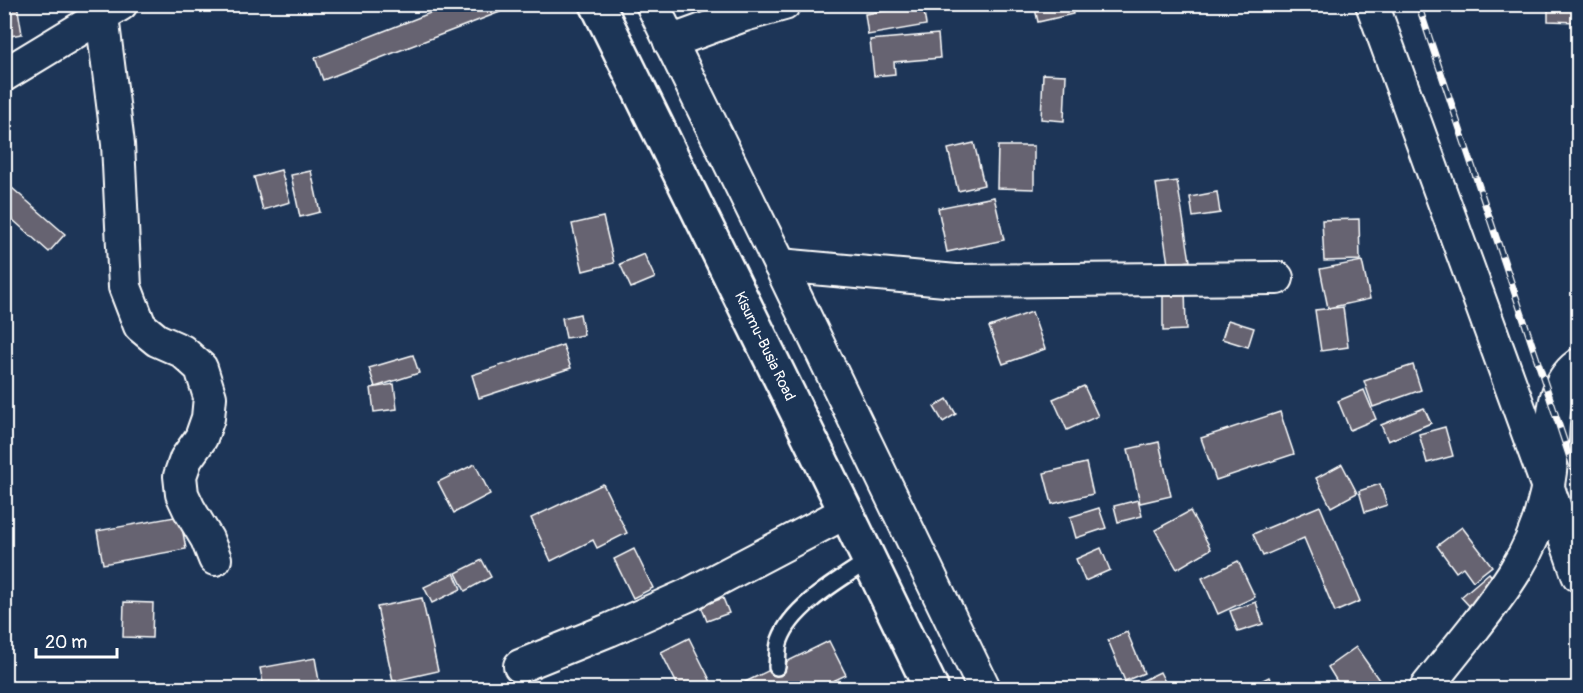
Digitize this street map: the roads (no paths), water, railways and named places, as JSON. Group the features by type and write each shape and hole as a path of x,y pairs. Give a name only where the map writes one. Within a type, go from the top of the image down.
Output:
{"highway":[{"name":"Kisumu-Busia Road","path":"597,4 931,688"}],"street":[{"path":"651,4 984,688"},
{"path":"670,42 744,15 784,4"},
{"path":"1372,4 1578,575"},
{"path":"4,75 112,10 125,287 140,326 157,340 182,351 201,368 210,397 208,418 201,438 186,459 180,476 182,494 207,539 215,559"},
{"path":"780,265 956,281 1277,278"},
{"path":"1426,688 1502,592 1527,551 1543,508 1551,464 1554,408 1558,390 1570,371 1578,365"},
{"path":"520,666 688,595 846,512"}],"lane":[{"path":"777,668 781,639 789,624 809,601 869,560"}],"railway":[{"path":"1418,4 1578,482"}]}
